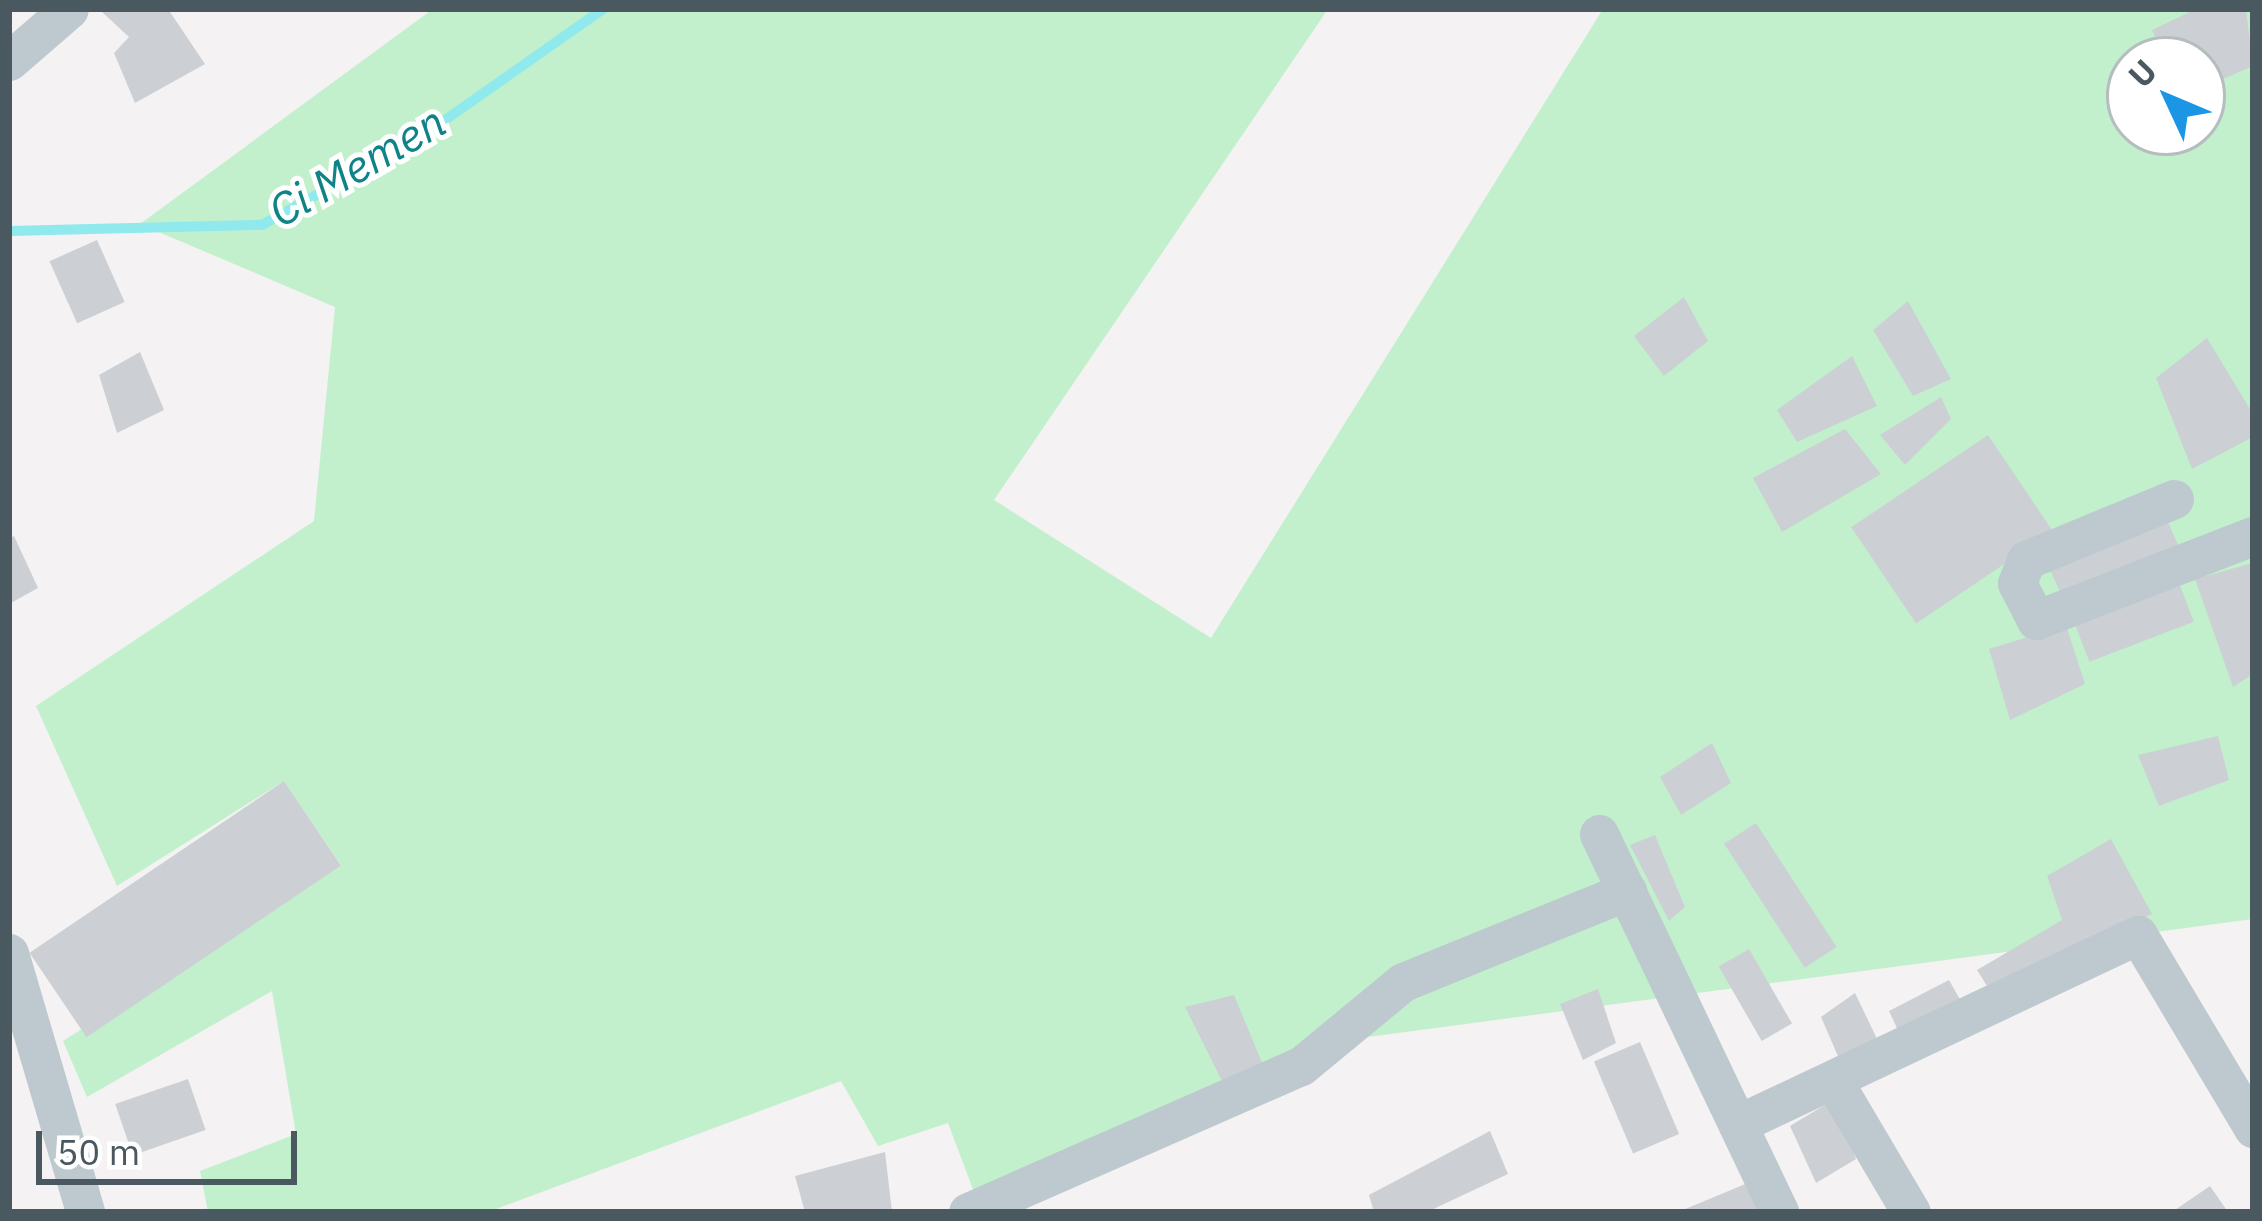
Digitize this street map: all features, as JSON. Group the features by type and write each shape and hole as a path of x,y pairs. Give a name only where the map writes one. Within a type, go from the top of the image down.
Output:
{"street":[{"path":"9,61 69,9"},
{"path":"2174,499 2026,560 2018,583 2036,620 2253,536"},
{"path":"1599,834 1742,1122 1779,1212"},
{"path":"968,1212 1301,1066 1403,982 1627,891"},
{"path":"1742,1122 2138,935 2253,1128"},
{"path":"9,952 85,1212"},
{"path":"1834,1082 1911,1212"}],"green space":[{"path":"433,9 1328,9 994,500 1211,638 1603,9 2253,9 2253,919 1368,1037 977,1200 948,1123 878,1146 841,1081 488,1212 208,1212 200,1171 296,1134 272,991 87,1097 63,1041 341,865 284,781 117,886 36,706 314,521 335,307 140,224"}],"building":[{"path":"168,9 205,64 135,103 114,53 129,37 102,12"},
{"path":"2196,9 2246,9 2253,66 2226,78 2226,36 2155,36 2152,30"},
{"path":"97,240 125,302 77,323 49,261"},
{"path":"1684,297 1708,341 1664,376 1634,336"},
{"path":"1908,301 1951,379 1913,396 1873,330"},
{"path":"2207,338 2253,414 2253,437 2192,469 2156,378"},
{"path":"140,352 164,410 117,433 99,375"},
{"path":"1852,356 1877,406 1797,442 1777,410"},
{"path":"1941,397 1951,419 1905,465 1880,435"},
{"path":"1845,429 1881,474 1782,532 1753,478"},
{"path":"1988,435 2053,531 1916,623 1851,527"},
{"path":"2163,511 2185,561 2069,613 2047,563"},
{"path":"14,536 38,588 9,604 9,539"},
{"path":"2253,563 2253,674 2233,687 2195,579"},
{"path":"2176,575 2194,622 2089,662 2071,615"},
{"path":"2066,625 2085,684 2010,720 1989,649"},
{"path":"2218,736 2229,780 2159,806 2138,755"},
{"path":"1712,743 1731,783 1681,815 1660,777"},
{"path":"284,781 341,866 87,1037 29,953"},
{"path":"1756,823 1837,947 1805,968 1724,844"},
{"path":"1655,835 1685,907 1669,921 1630,845"},
{"path":"2111,839 2152,914 1992,994 1977,970 2062,920 2047,876"},
{"path":"1749,949 1792,1023 1762,1041 1719,966"},
{"path":"1949,980 1967,1012 1902,1039 1889,1011"},
{"path":"1598,989 1616,1043 1583,1060 1560,1004"},
{"path":"1855,993 1879,1043 1840,1061 1821,1017"},
{"path":"1234,995 1263,1065 1222,1081 1185,1007"},
{"path":"1640,1042 1679,1134 1633,1154 1594,1062"},
{"path":"188,1079 206,1130 133,1155 115,1104"},
{"path":"1833,1100 1856,1159 1816,1183 1790,1126"},
{"path":"1490,1131 1508,1174 1427,1212 1374,1212 1369,1195"},
{"path":"885,1152 892,1212 805,1212 795,1176"},
{"path":"1755,1180 1768,1212 1678,1212"},
{"path":"2210,1186 2228,1212 2172,1212"}],"waterway":[{"name":"Ci Memen","path":"9,231 262,225 418,139 603,9"}]}
